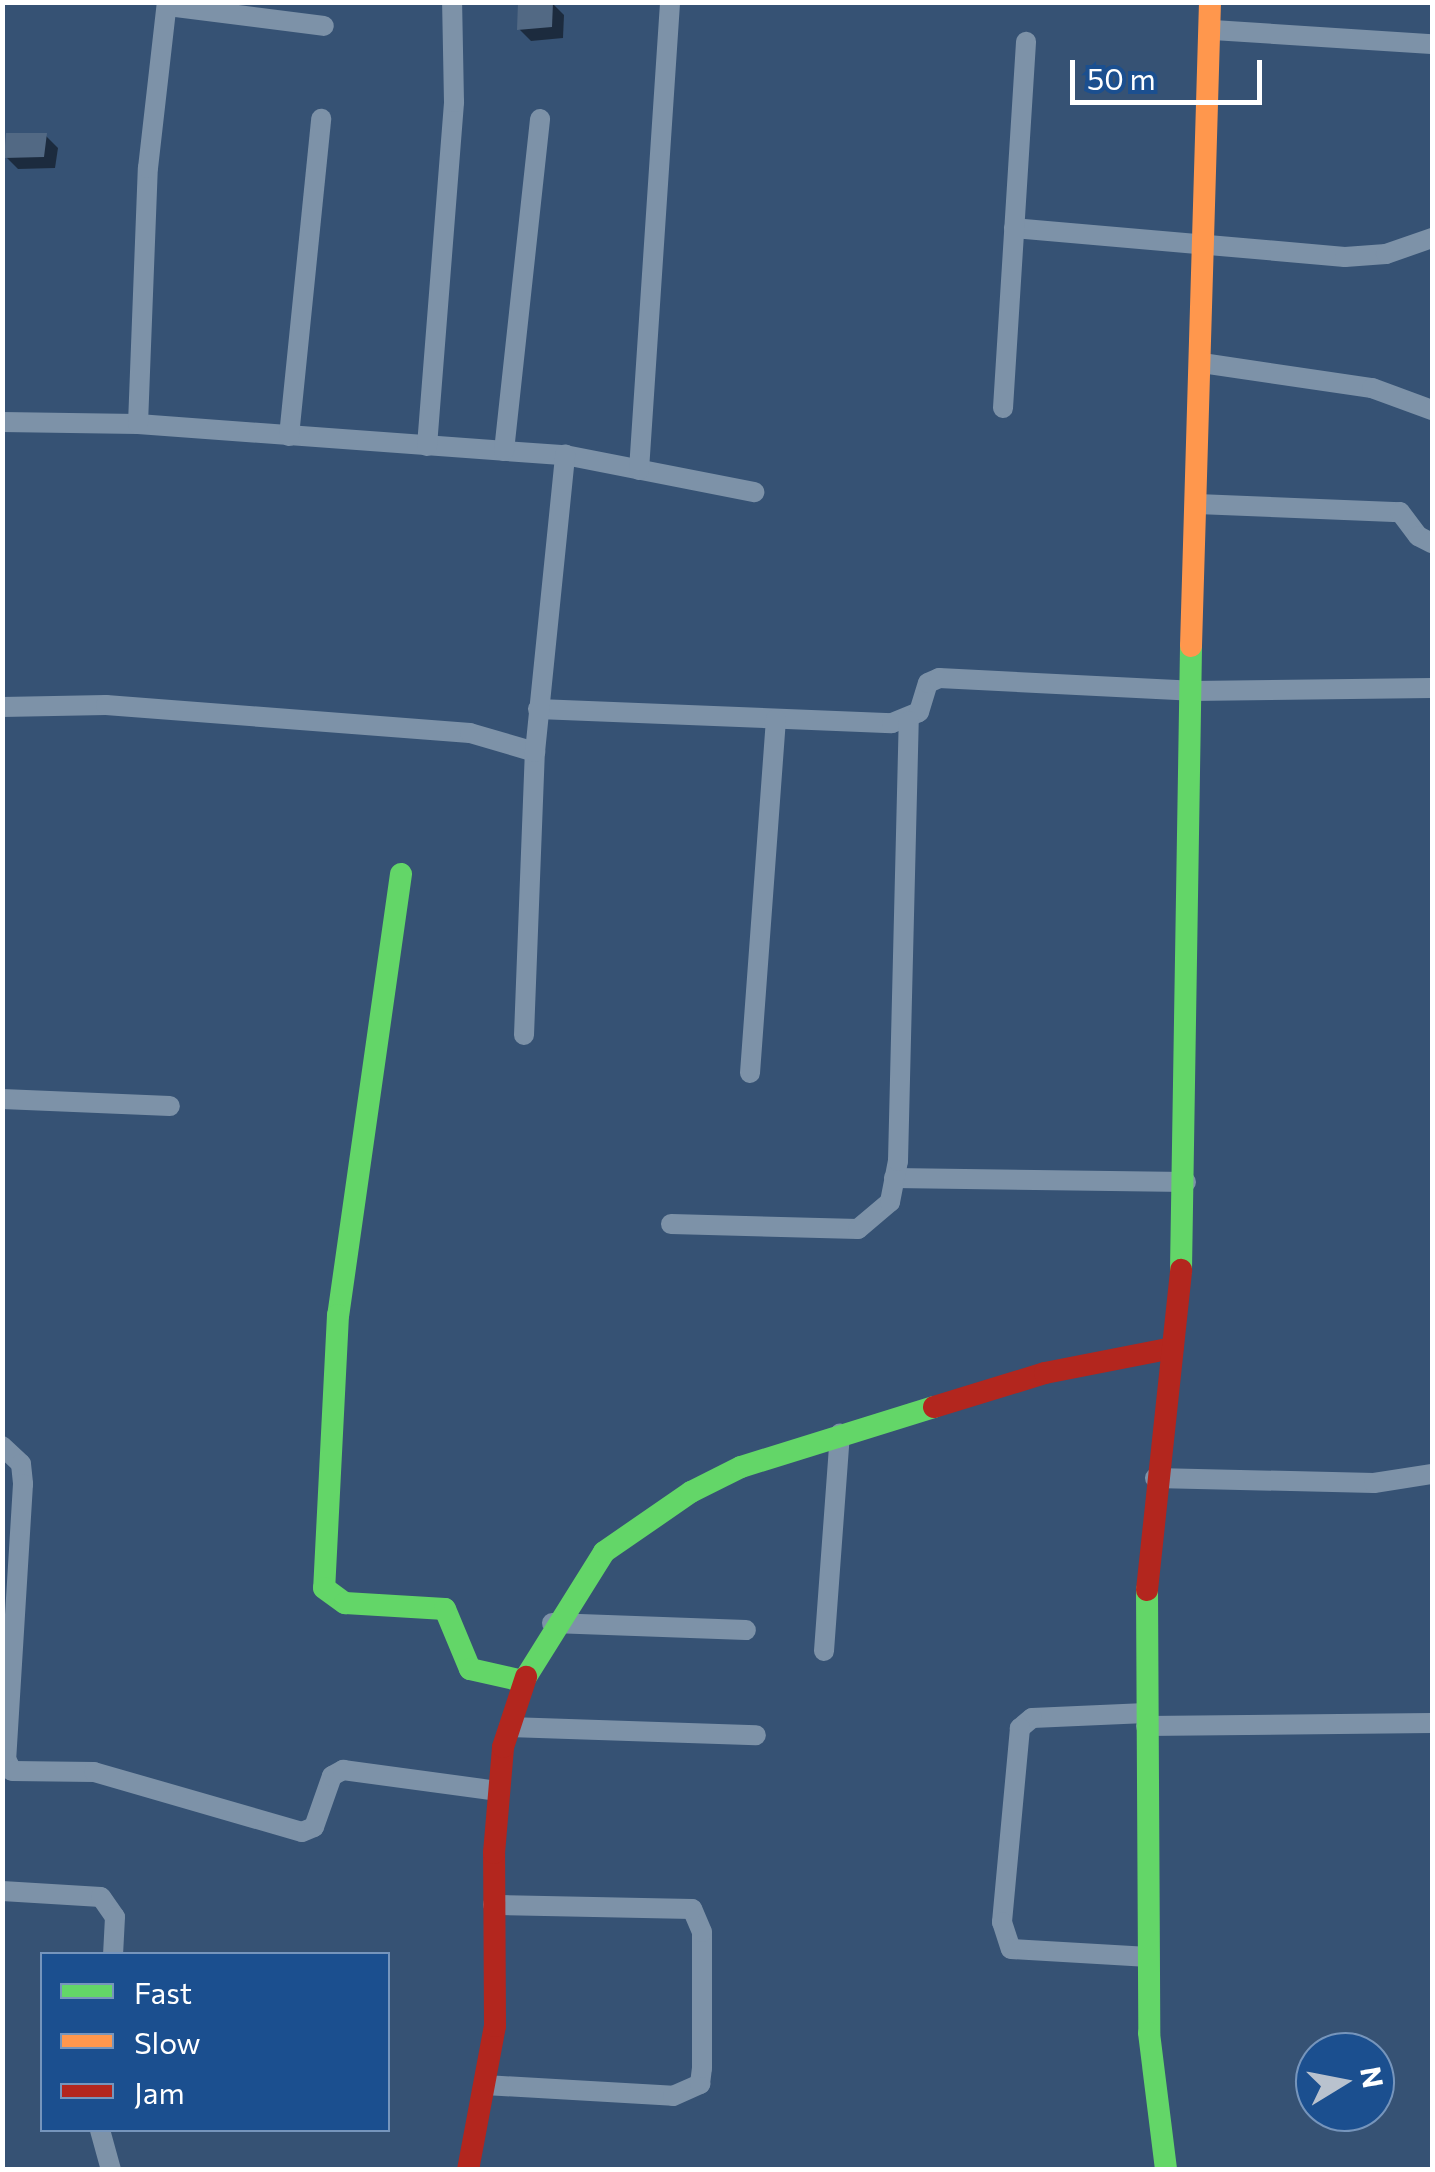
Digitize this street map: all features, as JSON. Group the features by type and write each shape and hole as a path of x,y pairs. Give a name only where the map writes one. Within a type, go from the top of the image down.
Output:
{"street":[{"path":"427,446 454,102 452,2"},
{"path":"639,470 670,2"},
{"path":"1166,2170 1149,2033 1146,1719 1155,1478 1172,1348 1186,1182 1192,690 1203,244 1213,30 1210,2"},
{"path":"138,424 148,168 168,4 324,26"},
{"path":"1213,30 1432,44"},
{"path":"1002,408 1026,42"},
{"path":"289,436 321,120"},
{"path":"504,451 540,120"},
{"path":"1014,228 1345,256 1386,254 1432,238"},
{"path":"1202,363 1372,388 1432,410"},
{"path":"2,422 138,424 565,455 754,492"},
{"path":"524,1036 538,709 565,455"},
{"path":"1197,504 1400,512 1418,536 1432,543"},
{"path":"538,709 909,721 919,712 928,683 939,678 1192,690 1432,688"},
{"path":"2,707 106,705 470,733 535,752"},
{"path":"750,1072 776,718"},
{"path":"671,1224 858,1229 890,1202 894,1178 909,721"},
{"path":"401,874 338,1315 324,1588 345,1604 445,1609 470,1669 523,1682"},
{"path":"2,1099 170,1106"},
{"path":"894,1178 1186,1182"},
{"path":"468,2170 495,2026 494,1906 499,1791 509,1727 523,1682 552,1623 604,1552 647,1520 742,1467 1044,1373 1172,1348"},
{"path":"824,1651 840,1434"},
{"path":"2,1446 20,1464 23,1484 7,1773 94,1772 302,1832 314,1827 332,1776 343,1770 499,1791"},
{"path":"1155,1478 1374,1483 1432,1474"},
{"path":"552,1623 746,1630"},
{"path":"1149,1957 1012,1949 1002,1922 1020,1728 1032,1718 1432,1723"},
{"path":"509,1727 756,1735"},
{"path":"2,1892 101,1897 115,1918 113,1952"},
{"path":"485,2085 673,2096 700,2084 702,2068 702,1932 692,1909 494,1906"},
{"path":"100,2132 110,2170"}],"building":[{"path":"518,2 553,2 552,27 517,30"},
{"path":"6,133 47,133 44,157 4,158"}],"traffic: fast":[{"path":"1181,1270 1191,646"},
{"path":"401,874 338,1315 324,1588 345,1603 445,1609 470,1669 523,1681"},
{"path":"526,1677 604,1552 691,1492 741,1467 934,1407"},
{"path":"1147,1590 1149,2033 1166,2170"}],"traffic: slow":[{"path":"1191,646 1210,2"}],"traffic: jam":[{"path":"1147,1590 1181,1270"},
{"path":"934,1407 1045,1373 1173,1348"},
{"path":"468,2170 495,2026 494,1853 503,1747 526,1677"}]}
